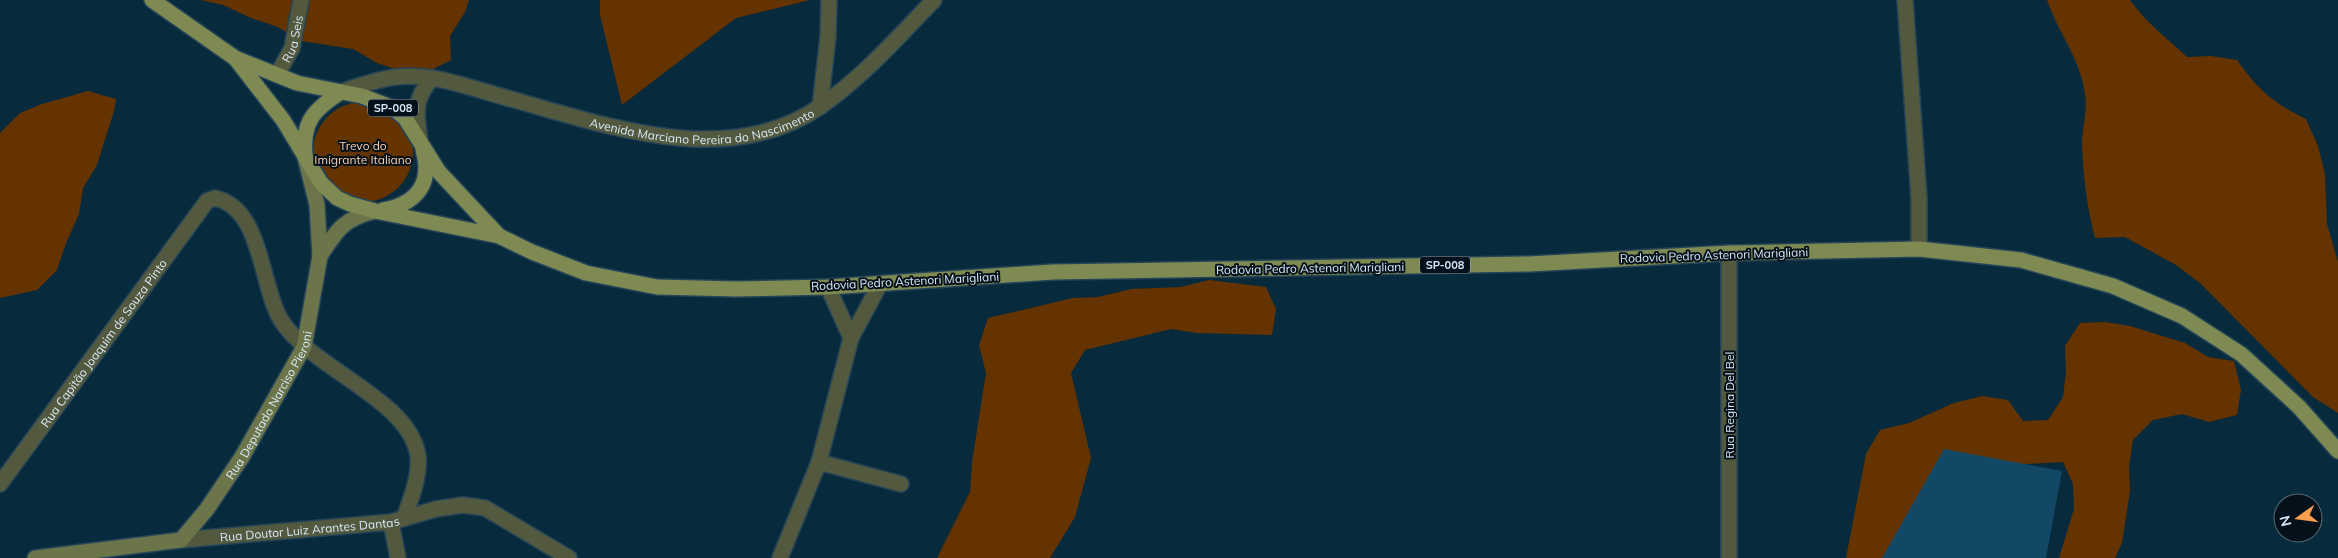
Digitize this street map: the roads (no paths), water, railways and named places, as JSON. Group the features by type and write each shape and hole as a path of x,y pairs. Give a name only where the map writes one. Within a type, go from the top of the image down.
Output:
{"main road":[{"name":"Rodovia Pedro Astenori Marigliani","path":"152,0 235,58 298,83 362,96 393,108 404,118 444,178 499,236"},
{"name":"Rodovia Pedro Astenori Marigliani","path":"235,58 282,120 321,183 337,198 374,211 499,236 532,252 586,273 658,287 736,289 880,284 1053,272 1529,264 1729,253 1919,249 2021,260 2113,286 2182,316 2240,354 2300,407 2338,451"},
{"path":"306,161 303,138 308,123 315,111 342,92"},
{"path":"374,211 402,206 416,195 425,178 426,160 420,141"}],"street":[{"name":"Rua Seis","path":"277,75 292,48 301,0"},
{"path":"820,107 828,37 829,0"},
{"name":"Avenida Marciano Pereira do Nascimento","path":"342,92 396,77 432,78 584,119 673,138 714,140 753,134 785,125 820,107 866,71 934,0"},
{"path":"1905,0 1919,198 1919,249"},
{"path":"420,141 416,114 418,99 422,88 432,78"},
{"name":"Rua Deputado Narciso Pieroni","path":"181,540 207,509 242,457 304,347 320,256 317,205 306,161"},
{"name":"Rua Capitão Joaquim de Souza Pinto","path":"0,484 207,201 215,198 221,199 232,206 248,226 264,269 273,304 281,321 304,347"},
{"name":"Rua Deputado Narciso Pieroni","path":"320,256 344,223 374,211"},
{"name":"Rua Regina Del Bel","path":"1729,253 1729,558"},
{"path":"780,558 819,462 851,338 880,284"},
{"path":"828,286 851,338"},
{"path":"304,347 388,409 403,422 414,439 418,457 417,475 398,520 398,558"},
{"path":"819,462 901,484"},
{"name":"Rua Doutor Luiz Arantes Dantas","path":"35,558 181,540 398,520 436,509 463,504 484,508 569,558"}],"park label":[{"name":"Trevo do Imigrante Italiano","path":"363,152"}]}
